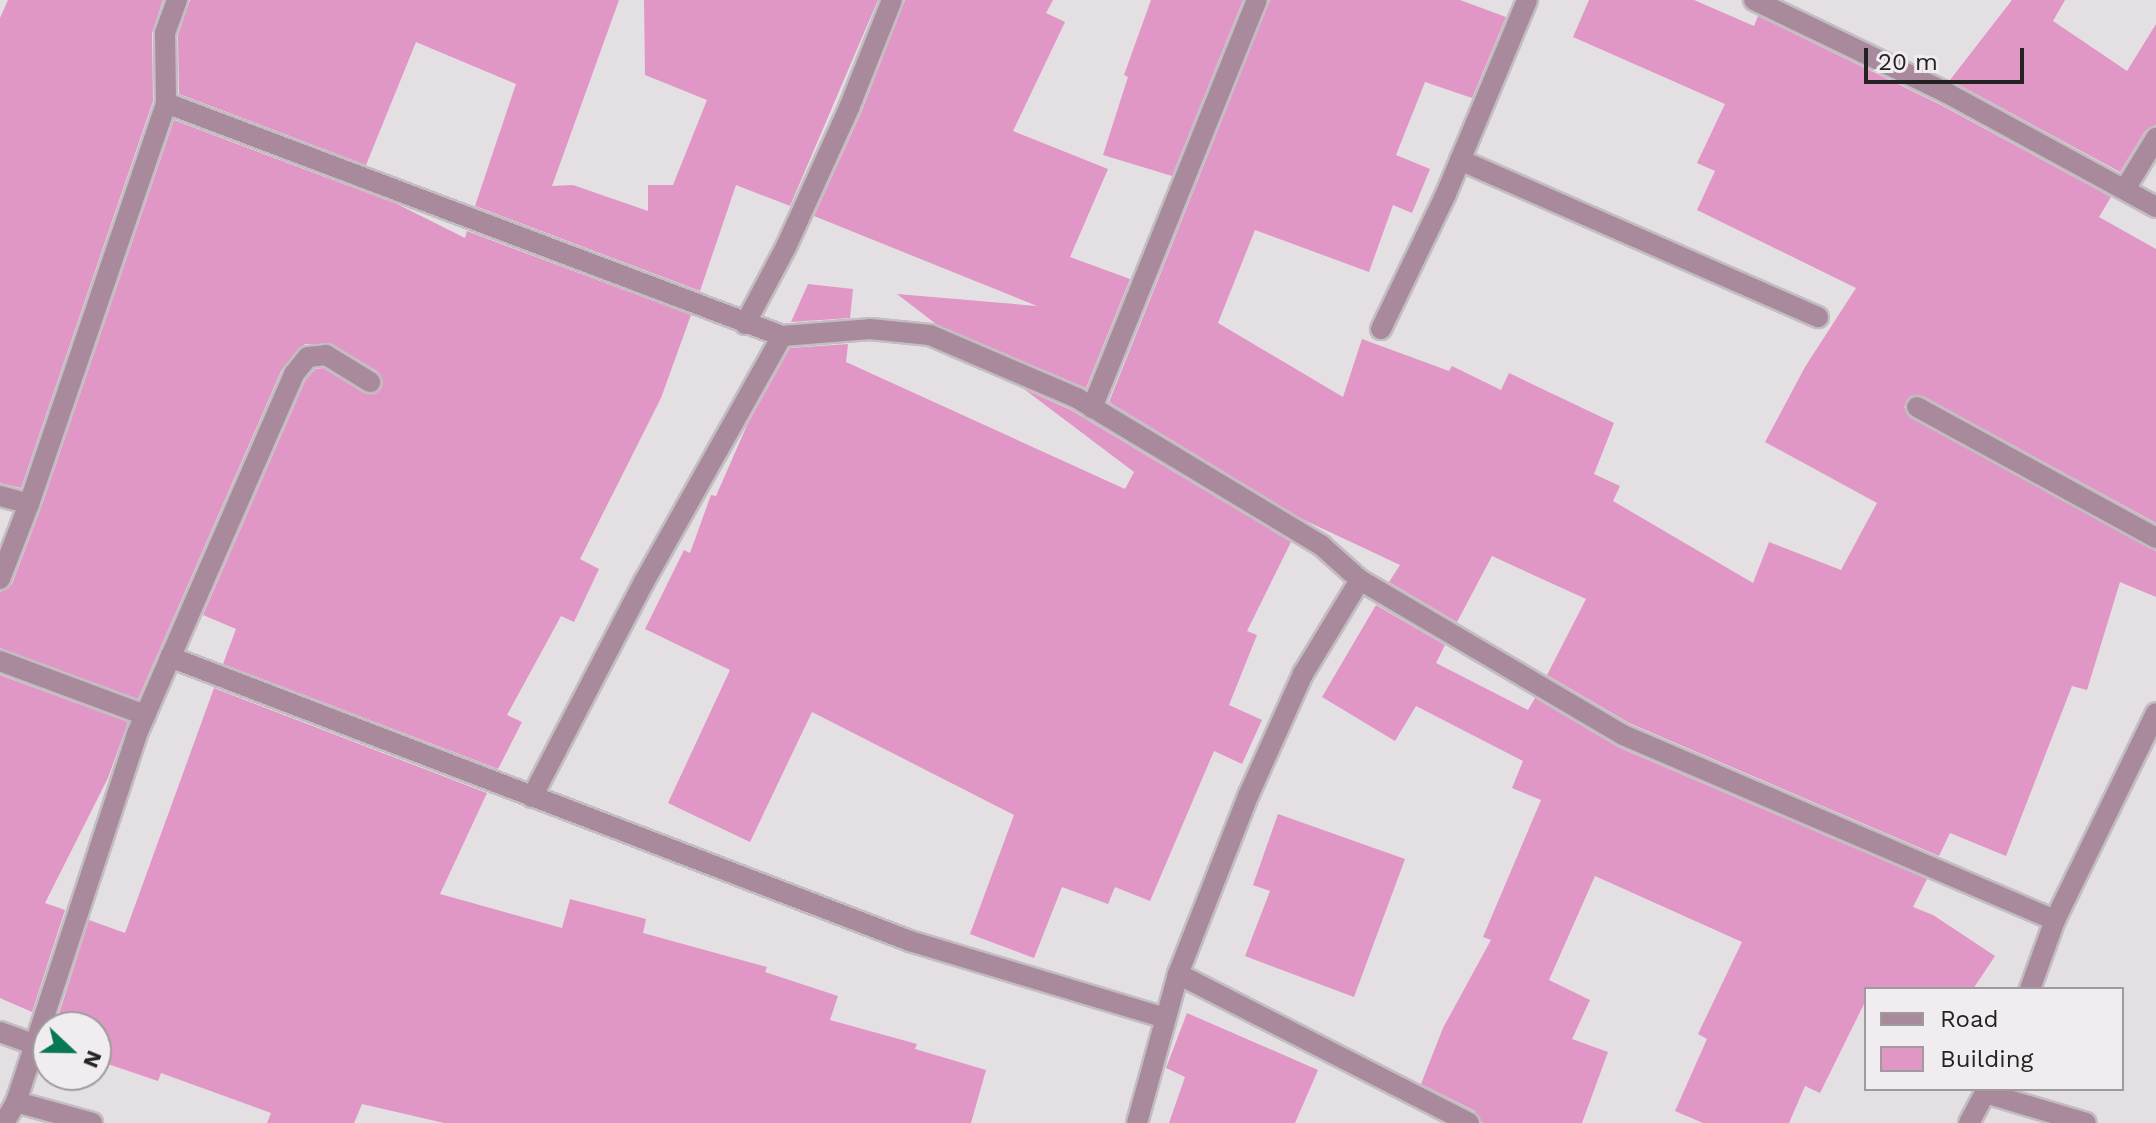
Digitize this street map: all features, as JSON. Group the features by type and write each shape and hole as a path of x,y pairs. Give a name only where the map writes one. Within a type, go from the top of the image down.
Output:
{"street":[{"path":"0,579 29,504 166,103 165,33 177,0"},
{"path":"745,324 786,247 849,108 892,0"},
{"path":"1092,408 1257,0"},
{"path":"1381,329 1460,160 1527,0"},
{"path":"1754,0 1947,93 2156,207"},
{"path":"166,103 782,336 870,329 930,335 1077,398 1322,546 1360,580 1623,735 2055,920"},
{"path":"2125,189 2156,138"},
{"path":"1460,160 1818,317"},
{"path":"532,797 644,582 782,336"},
{"path":"46,1011 145,715 294,374 308,357 326,355 370,382"},
{"path":"1917,407 2156,538"},
{"path":"0,496 29,504"},
{"path":"1137,1123 1178,974 1249,794 1303,674 1360,580"},
{"path":"170,657 910,941 1165,1018"},
{"path":"0,661 145,715"},
{"path":"2031,987 2055,920 2156,713"},
{"path":"1178,974 1469,1123"},
{"path":"0,1032 32,1044"},
{"path":"4,1123 16,1102 32,1054"},
{"path":"1969,1123 1986,1091 2086,1123"},
{"path":"16,1102 92,1123"}],"building":[{"path":"8,0 163,0 152,33 153,101 21,488 0,483 0,18"},
{"path":"190,0 619,0 552,186 573,185 648,211 648,185 673,185 707,100 645,75 644,0 878,0 790,206 736,185 700,291 475,206 516,84 416,42 366,165 179,94 178,35"},
{"path":"905,0 1053,0 1046,13 1065,22 1013,131 1108,169 1070,257 1130,279 1086,388 936,324 897,294 1037,306 814,216 861,113"},
{"path":"1151,0 1243,0 1172,176 1103,155 1128,77 1124,75"},
{"path":"1270,0 1460,0 1506,17 1472,98 1425,82 1396,155 1430,169 1412,213 1393,205 1369,272 1255,230 1218,323 1343,397 1362,339 1449,371 1452,366 1501,390 1509,373 1614,423 1594,474 1620,486 1613,501 1753,583 1769,542 1841,570 1877,503 1765,442 1805,367 1856,288 1697,210 1715,171 1697,163 1725,104 1573,37 1589,0 1694,0 1754,26 1758,16 1941,105 2111,197 2099,217 2156,249 2156,523 1923,396 1911,396 1904,407 1911,418 2156,551 2156,597 2120,582 2087,690 2072,686 2006,856 1950,833 1939,856 1629,723 1547,675 1586,599 1492,556 1457,622 1389,582 1400,565 1302,519 1109,402"},
{"path":"2012,0 2065,0 2053,21 2127,71 2156,24 2156,125 2145,131 2120,172 1950,80"},
{"path":"174,120 397,204 465,238 467,231 691,315 661,398 580,559 599,569 574,622 561,616 507,715 522,722 498,769 223,664 236,629 203,615 305,381 315,369 323,368 364,393 375,394 381,388 383,382 377,371 332,344 305,344 282,369 138,699 0,648 0,592 12,584 41,508"},
{"path":"808,284 853,289 850,318 791,322"},
{"path":"848,344 846,362 1125,489 1134,472 1024,389 1071,410 1291,542 1247,631 1257,635 1229,705 1262,720 1242,764 1214,751 1150,901 1115,887 1108,904 1062,887 1034,958 970,934 1014,815 812,712 750,842 668,803 730,670 645,629 684,550 690,553 711,495 716,496 748,423 790,348"},
{"path":"1376,605 1445,645 1436,663 1528,710 1535,698 1618,747 1927,879 1913,907 1933,915 1995,956 1974,987 1864,987 1864,1004 1820,1093 1805,1086 1789,1123 1703,1123 1675,1111 1707,1039 1698,1034 1742,942 1595,876 1549,980 1590,1000 1572,1039 1608,1052 1582,1123 1482,1123 1475,1111 1421,1084 1443,1028 1491,940 1483,937 1541,800 1512,788 1523,761 1416,706 1395,741 1322,697"},
{"path":"0,675 128,722 108,778 45,903 65,910 32,1012 0,998"},
{"path":"214,688 487,793 440,894 562,928 570,899 646,919 643,933 767,967 765,972 838,996 830,1020 917,1044 915,1049 986,1070 971,1123 444,1123 362,1104 354,1123 267,1123 271,1113 161,1073 158,1081 112,1065 112,1011 60,1011 89,920 125,933"},
{"path":"1278,814 1405,859 1354,997 1245,956 1270,891 1253,885"},
{"path":"1187,1013 1318,1070 1295,1123 1169,1123 1185,1077 1166,1068"}]}
